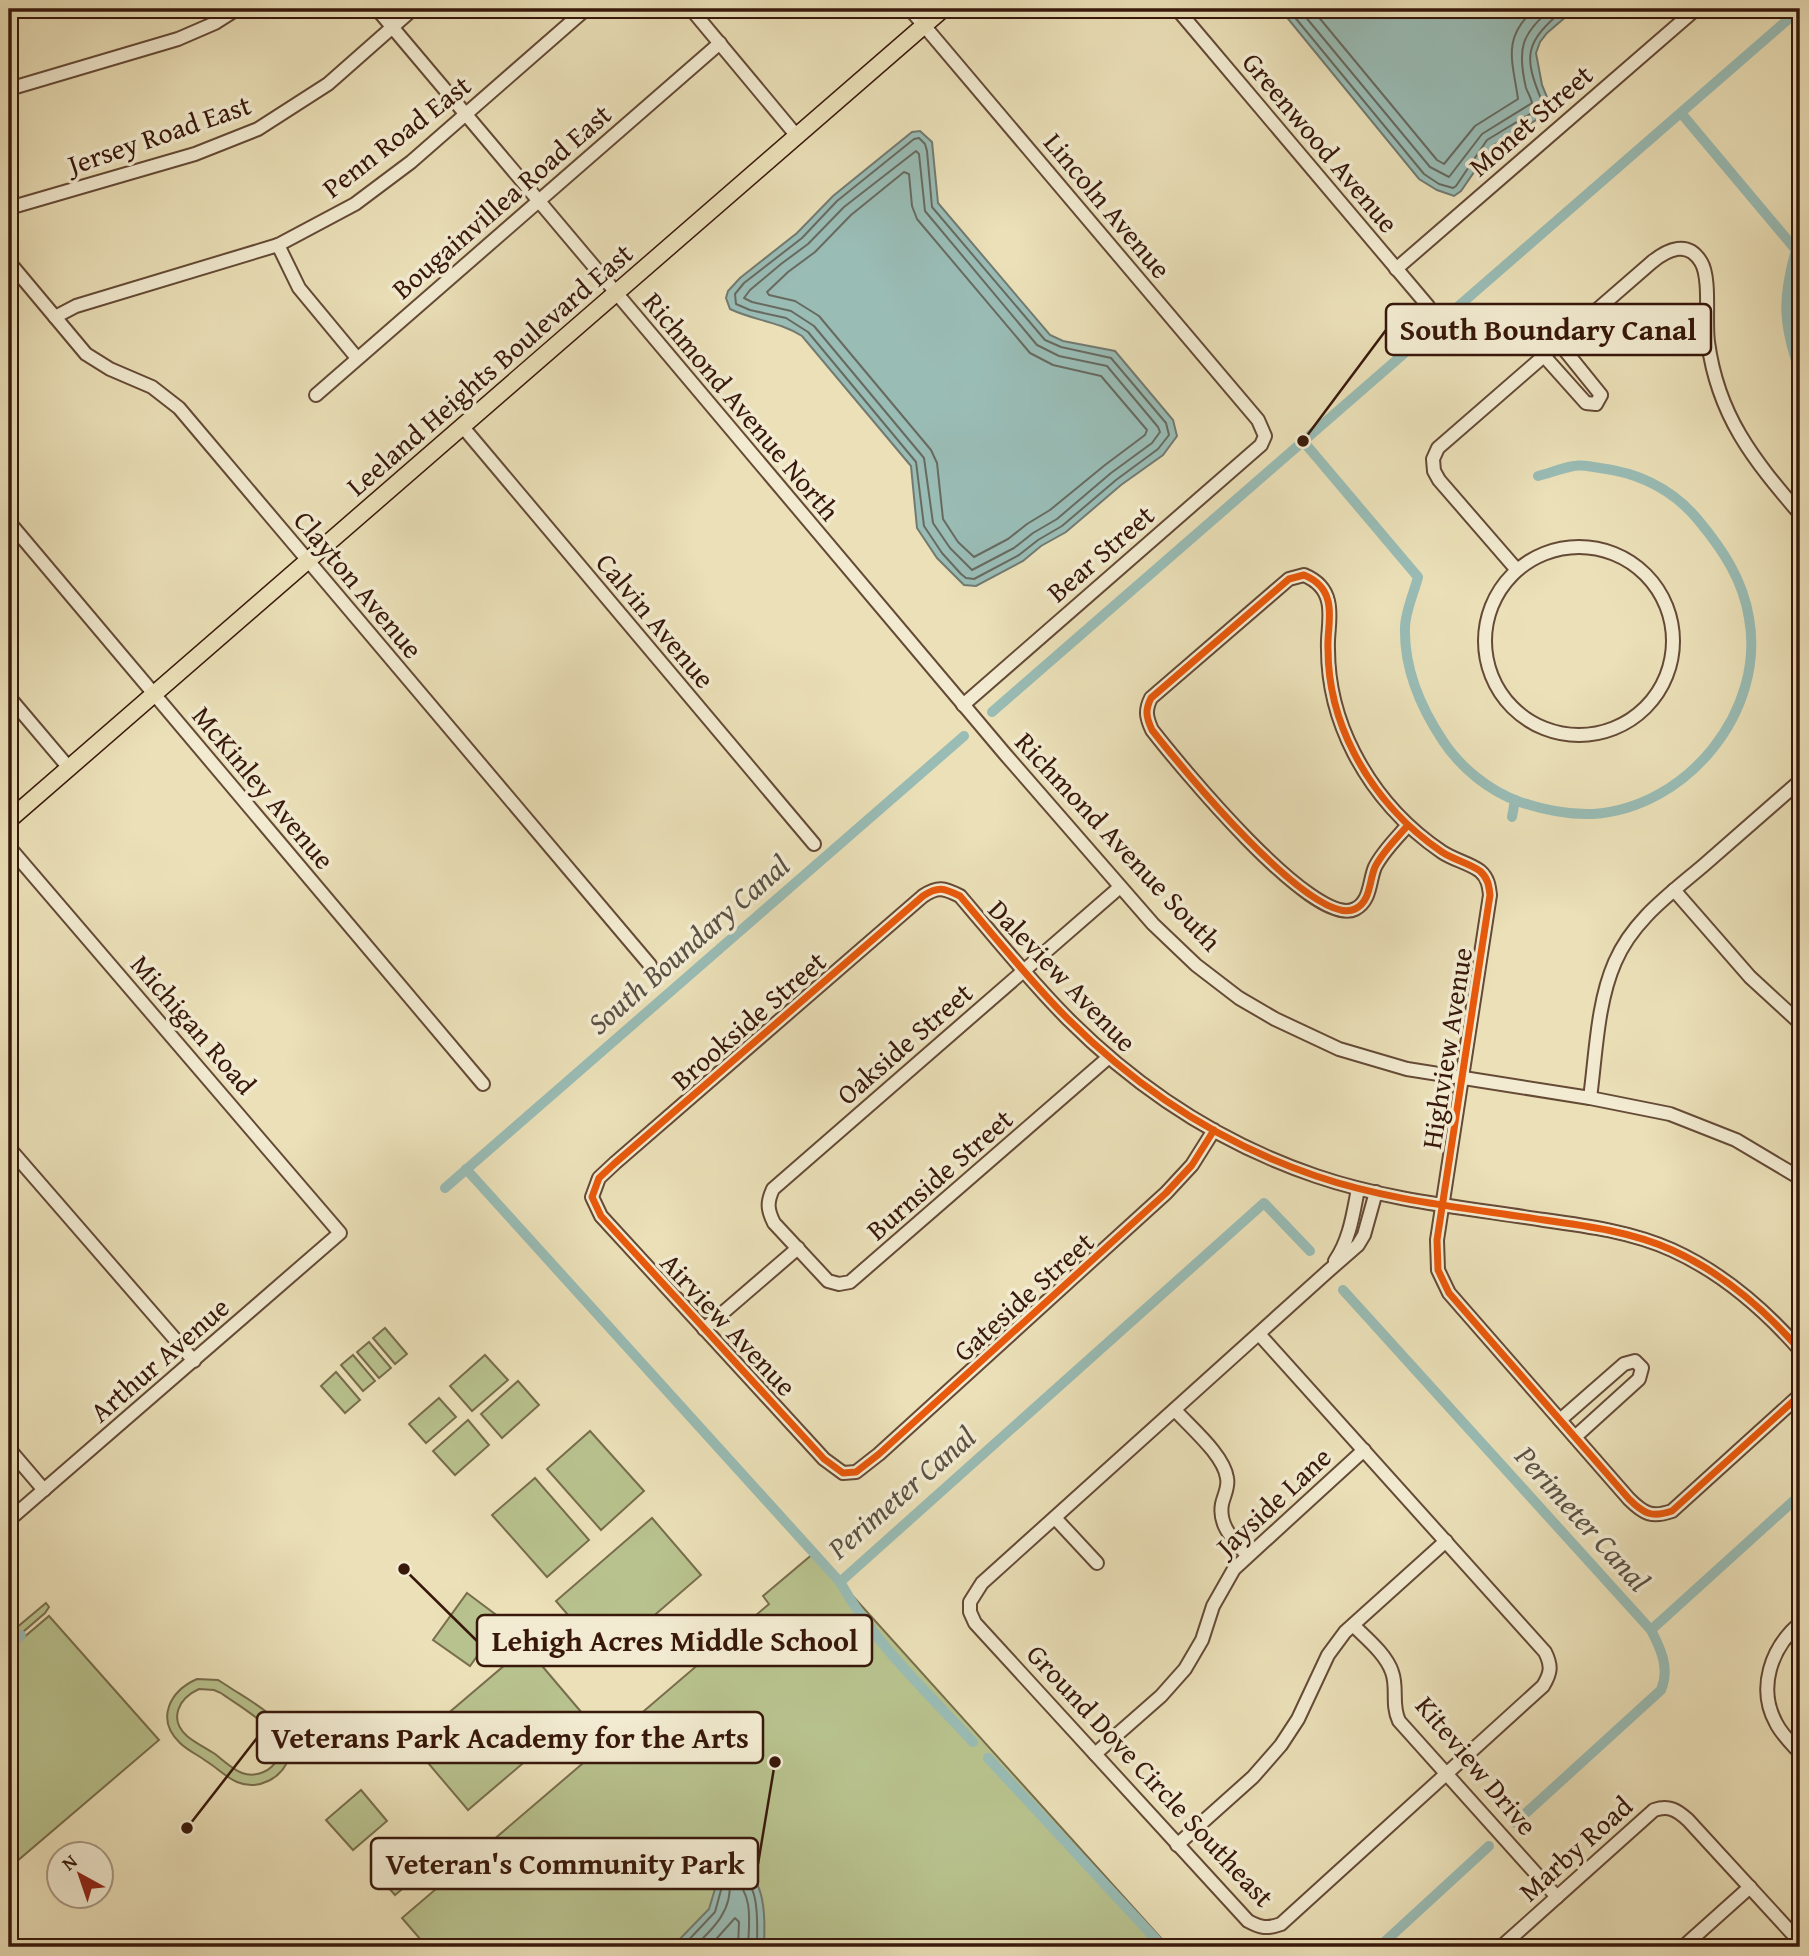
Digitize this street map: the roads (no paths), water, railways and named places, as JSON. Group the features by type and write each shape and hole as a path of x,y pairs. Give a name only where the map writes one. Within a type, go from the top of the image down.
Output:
{"main road":[{"name":"Leeland Heights Boulevard East","path":"9,820 943,9"}],"street":[{"path":"9,89 178,39 215,23 237,9"},
{"name":"Richmond Avenue North","path":"377,9 963,705"},
{"name":"Jersey Road East","path":"9,208 195,154 258,129 328,84 413,9"},
{"name":"Penn Road East","path":"55,317 76,306 278,245 355,204 386,182 586,9"},
{"path":"691,9 796,135"},
{"name":"Lincoln Avenue","path":"910,9 1258,420 1265,436"},
{"name":"Greenwood Avenue","path":"1177,9 1428,306"},
{"name":"Monet Street","path":"1396,269 1696,9"},
{"name":"Bougainvillea Road East","path":"316,395 720,43"},
{"path":"278,245 299,288 358,358"},
{"path":"1517,570 1439,480 1434,471 1433,460 1438,448 1663,253 1673,248 1685,248 1695,254 1706,274 1709,346 1725,407 1754,460 1800,514"},
{"name":"Clayton Avenue","path":"9,262 86,354 98,363 152,387 172,400 650,965"},
{"path":"1544,356 1586,403 1596,404 1601,394 1559,343"},
{"name":"Calvin Avenue","path":"462,426 814,844"},
{"name":"Bear Street","path":"963,705 1261,445 1265,436"},
{"name":"McKinley Avenue","path":"9,522 482,1084"},
{"path":"1576,547 1605,551 1630,563 1651,582 1666,607 1672,644 1665,677 1643,709 1610,729 1584,735 1569,735 1536,725 1511,706 1492,678 1487,662 1485,637 1492,607 1517,570 1527,562 1552,551 1576,547"},
{"name":"Highview Avenue","path":"1408,825 1381,857 1363,902 1354,910 1333,908 1285,876 1241,834 1161,742 1147,719 1146,708 1151,698 1289,579 1304,575 1314,579 1329,602 1329,665 1336,705 1347,740 1376,789 1408,825 1445,854 1480,872 1489,883 1490,895 1437,1240 1437,1259 1443,1284 1457,1305 1647,1515 1658,1516 1672,1511 1800,1395"},
{"path":"9,697 69,768"},
{"name":"Richmond Avenue South","path":"963,705 1171,943 1239,998 1275,1019 1306,1035 1373,1060 1407,1069 1648,1109 1704,1126 1767,1156 1800,1178"},
{"path":"1590,1098 1604,1001 1614,964 1632,932 1674,890 1800,781"},
{"name":"Michigan Road","path":"9,847 340,1233"},
{"name":"Oakside Street","path":"798,1248 774,1223 769,1212 767,1200 773,1189 1121,887"},
{"name":"Daleview Avenue","path":"944,888 960,896 1067,1018 1109,1057 1160,1097 1214,1130 1253,1151 1358,1189 1599,1228 1671,1249 1714,1273 1748,1298 1800,1350"},
{"name":"Brookside Street","path":"592,1197 598,1178 615,1163 923,896 944,888"},
{"path":"1674,890 1750,977 1800,1023"},
{"name":"Burnside Street","path":"798,1248 828,1281 839,1284 850,1282 1109,1057"},
{"name":"Gateside Street","path":"843,1473 856,1472 878,1454 1140,1217 1182,1178 1214,1130"},
{"path":"9,1148 194,1361"},
{"path":"1330,1270 1348,1235 1358,1189"},
{"name":"Ground Dove Circle Southeast","path":"1259,1334 1545,1652 1551,1663 1550,1674 1543,1686 1281,1924 1269,1928 1259,1927 1248,1921 1177,1845 975,1623 970,1612 970,1602 982,1583 1358,1245 1364,1235 1376,1192"},
{"name":"Airview Avenue","path":"592,1197 601,1216 824,1459 843,1473"},
{"name":"Arthur Avenue","path":"9,1520 340,1233"},
{"path":"704,1329 798,1248"},
{"path":"1560,1420 1624,1364 1635,1360 1642,1368 1639,1379 1574,1437"},
{"path":"1175,1410 1218,1457 1224,1468 1228,1479 1221,1517 1226,1530 1247,1555"},
{"path":"9,1448 44,1490"},
{"name":"Jayside Lane","path":"1095,1754 1161,1696 1185,1669 1202,1640 1213,1606 1225,1581 1247,1555 1364,1450"},
{"path":"1056,1519 1097,1563"},
{"path":"1177,1845 1253,1777 1281,1745 1303,1710 1336,1643 1446,1541"},
{"path":"1800,1623 1776,1653 1768,1677 1767,1693 1774,1720 1800,1753"},
{"name":"Kiteview Drive","path":"1353,1625 1387,1663 1392,1673 1394,1711 1399,1721 1557,1897"},
{"name":"Marby Road","path":"1501,1947 1654,1810 1664,1807 1679,1811 1800,1942"},
{"path":"1683,1947 1750,1887"}],"water":[{"path":"1280,9 1575,9 1547,33 1536,53 1542,85 1549,102 1543,116 1492,146 1461,191 1454,196 1419,179"},
{"path":"920,131 932,142 938,203 1050,335 1063,341 1115,351 1173,420 1177,436 1163,455 1121,485 1066,532 1041,546 1023,561 976,586 964,585 937,558 917,528 911,466 802,336 784,327 730,309 726,298 728,291 740,278 797,233 833,196 912,132"},
{"path":"730,1858 742,1865 757,1884 763,1908 764,1947 672,1947 709,1909 715,1889 711,1865 714,1861"}],"waterway":[{"name":"South Boundary Canal","path":"992,712 1800,9"},
{"path":"1681,113 1796,250 1788,283 1786,311 1790,340 1800,372"},
{"path":"1303,441 1418,577 1405,622 1407,658 1415,687 1428,715 1458,760 1497,792 1520,802 1565,813 1593,814 1627,808 1659,794 1688,774 1713,749 1732,719 1745,687 1751,653 1746,604 1737,578 1716,543 1689,510 1667,491 1629,474 1587,466 1577,465 1538,476"},
{"name":"South Boundary Canal","path":"445,1188 964,736"},
{"path":"1512,817 1515,800"},
{"name":"Perimeter Canal","path":"466,1169 840,1582 1264,1203 1310,1251"},
{"name":"Perimeter Canal","path":"1343,1290 1651,1630 1800,1495"},
{"path":"840,1582 885,1646 973,1742"},
{"path":"1515,1823 1661,1690 1664,1667 1661,1652 1651,1630"},
{"path":"9,1646 21,1635"},
{"path":"988,1758 1163,1947"},
{"path":"1379,1947 1489,1846"}],"place":[{"name":"South Boundary Canal","path":"1303,441"},
{"name":"Lehigh Acres Middle School","path":"404,1569"},
{"name":"Veteran's Community Park","path":"775,1762"},
{"name":"Veterans Park Academy for the Arts","path":"187,1828"}]}
